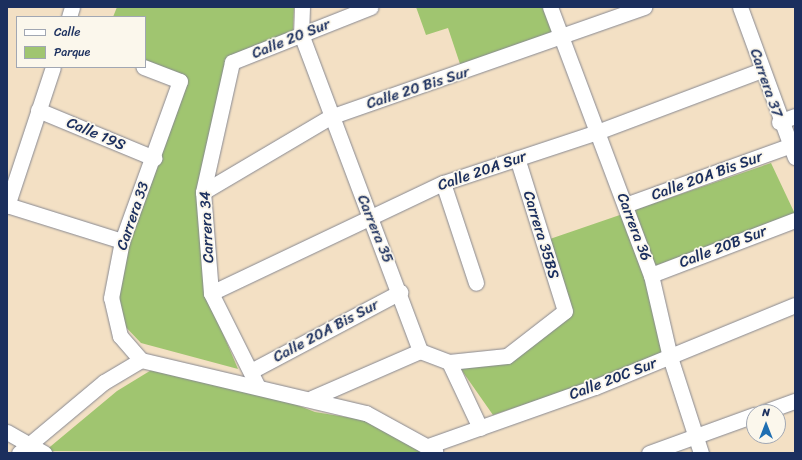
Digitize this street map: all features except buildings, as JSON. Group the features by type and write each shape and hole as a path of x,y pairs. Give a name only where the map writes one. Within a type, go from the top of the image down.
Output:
{"street":[{"name":"Carrera 35","path":"302,7 301,34 330,117 400,292 420,351"},
{"name":"Calle 20 Sur","path":"232,62 372,7"},
{"name":"Carrera 36","path":"550,7 652,275 670,357 701,453"},
{"name":"Calle 20 Bis Sur","path":"203,192 330,117 562,38 644,7"},
{"name":"Carrera 37","path":"740,7 779,122 792,152"},
{"name":"Carrera 34","path":"232,62 203,192 211,293 254,378"},
{"path":"53,68 7,205 122,241"},
{"name":"Carrera 33","path":"141,360 120,336 113,316 111,298 122,241 154,158 180,81 146,68"},
{"name":"Calle 20A Sur","path":"211,293 369,216 443,183 597,132 762,70"},
{"name":"Calle 19S","path":"38,110 154,158"},
{"path":"779,122 795,116"},
{"name":"Calle 20A Bis Sur","path":"625,205 792,152"},
{"name":"Carrera 35BS","path":"450,362 507,356 564,311 517,158"},
{"path":"443,183 476,283"},
{"name":"Calle 20B Sur","path":"652,275 795,220"},
{"name":"Calle 20A Bis Sur","path":"254,378 400,292"},
{"name":"Calle 20C Sur","path":"433,449 480,428 670,357 795,305"},
{"path":"312,398 420,351 450,362 480,428"},
{"path":"24,449 104,382 141,360 254,378 312,398 366,413 433,449"},
{"path":"649,453 746,418"},
{"path":"7,432 24,449 44,453"}],"green space":[{"path":"117,7 294,7 293,32 228,59 200,183 208,298 238,369 141,343 120,321 114,302 124,242 183,81 146,65 146,16 113,16"},
{"path":"416,7 543,7 553,34 461,67 448,28 426,35"},
{"path":"771,163 795,214 644,270 665,358 493,415 458,365 511,360 569,310 547,240"},
{"path":"153,369 266,393 315,412 371,421 432,453 45,451 117,391"}]}
